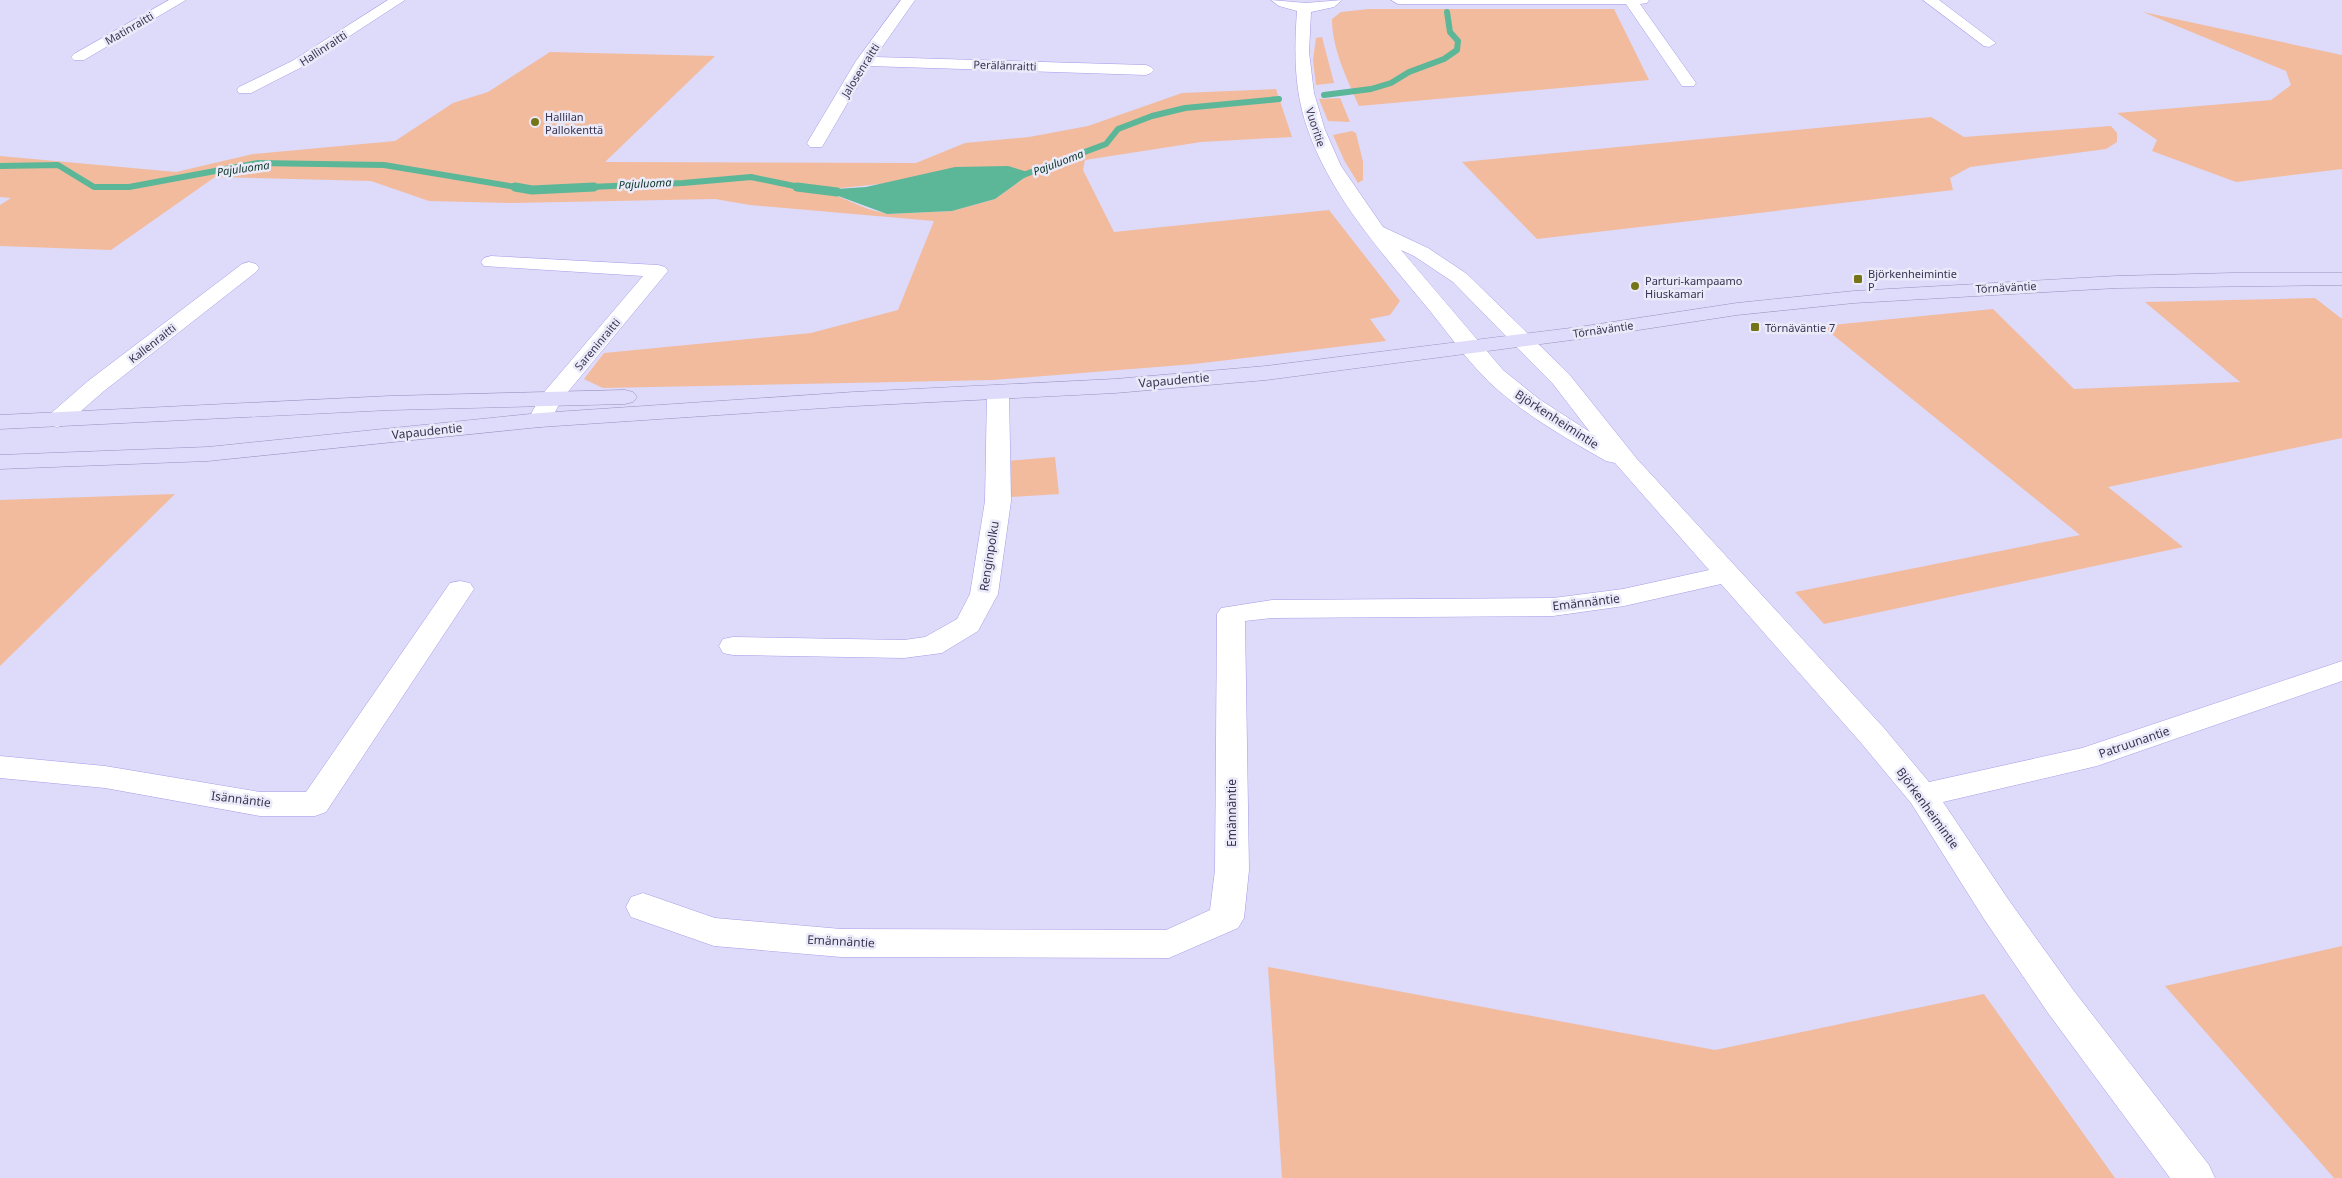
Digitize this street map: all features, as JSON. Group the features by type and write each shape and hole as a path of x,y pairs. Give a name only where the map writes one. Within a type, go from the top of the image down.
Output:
{"main road":[{"name":"Törnäväntie","path":"1482,345 1737,309 1854,297 2109,282 2342,279"},
{"name":"Vapaudentie","path":"0,462 208,454 540,420 854,399 1115,386 1266,373 1482,345"},
{"name":"Vapaudentie","path":"0,422 395,402 552,397 854,399"}],"street":[{"name":"Matinraitti","path":"79,57 179,0"},
{"name":"Hallinraitti","path":"245,90 297,64 398,0"},
{"name":"Jalosenraitti","path":"816,143 864,61 908,0"},
{"path":"1278,0 1286,4 1304,7 1322,6 1335,0"},
{"path":"1398,0 1642,0"},
{"path":"1631,0 1688,83"},
{"path":"1930,0 1990,43"},
{"name":"Vuoritie","path":"1304,7 1301,72 1321,145 1349,194 1404,267 1482,345"},
{"name":"Perälänraitti","path":"864,61 1146,70"},
{"name":"Vuoritie","path":"1378,232 1421,252 1460,278 1522,340"},
{"name":"Sareninraitti","path":"491,262 658,271 552,397 540,420"},
{"name":"Kallenraitti","path":"57,420 96,386 249,268"},
{"name":"Björkenheimintie","path":"1522,340 1565,383 1628,464 1873,736 1922,795 1996,909 2056,994 2194,1178"},
{"name":"Björkenheimintie","path":"1482,345 1503,382 1530,404 1628,464"},
{"name":"Renginpolku","path":"733,646 904,649 932,646 968,625 984,594 998,501 998,392"},
{"name":"Emännäntie","path":"643,907 714,932 841,943 1169,944 1226,918 1232,870 1231,614 1272,609 1553,607 1624,597 1653,589 1726,575"},
{"name":"Isännäntie","path":"0,767 105,777 260,804 314,804 460,589"},
{"name":"Patruunantie","path":"1922,795 2086,758 2342,672"}],"shaded area":[{"path":"1369,9 1614,9 1649,80 1359,106 1337,53 1332,19 1341,12"},
{"path":"2143,12 2342,55 2342,169 2236,182 2152,151 2157,140 2117,113 2271,100 2291,85 2286,71"},
{"path":"1322,37 1334,83 1316,85 1313,60 1316,38"},
{"path":"550,52 715,56 605,162 916,163 965,143 1029,137 1088,126 1182,93 1276,89 1292,137 1201,142 1085,160 1083,170 1114,232 1329,210 1400,301 1390,315 1370,319 1386,341 1194,364 993,380 603,388 584,379 604,353 811,333 898,310 934,221 750,205 715,199 512,203 429,201 371,181 215,177 111,250 0,246 0,205 11,198 0,197 0,156 176,172 253,154 395,141 453,103 488,92","holes":["1031,173 995,199 952,211 887,214 868,209 823,190 889,183"]},
{"path":"1340,98 1350,122 1328,121 1319,99"},
{"path":"1931,117 1964,137 2111,126 2117,133 2117,142 2106,149 1970,167 1950,178 1953,190 1537,239 1462,162"},
{"path":"1352,131 1356,133 1363,162 1363,180 1358,183 1344,160 1333,135"},
{"path":"1008,166 1031,173 995,199 952,211 887,214 822,190 866,187 955,167"},
{"path":"2315,298 2342,319 2342,438 2108,487 2183,547 1824,624 1795,592 2080,535 1822,326 1993,309 2074,389 2240,382 2145,302"},
{"path":"1055,457 1059,494 1010,497 1007,461"},
{"path":"175,494 0,666 0,500"},
{"path":"2342,946 2342,1178 2334,1178 2165,986"},
{"path":"1268,967 1715,1050 1984,994 2115,1178 1282,1178"}],"waterway":[{"name":"Pajuluoma","path":"1324,95 1371,89 1391,83 1409,72 1444,59 1457,50 1458,41 1450,32 1447,12"},
{"name":"Pajuluoma","path":"1018,177 1106,144 1118,129 1152,116 1185,108 1279,99"},
{"name":"Pajuluoma","path":"0,166 58,165 94,187 129,187 258,163 384,165 522,188"},
{"name":"Pajuluoma","path":"567,188 683,183 751,177 802,188"},
{"name":"Pajuluoma","path":"515,187 532,190 594,187"},
{"name":"Pajuluoma","path":"797,187 802,188"},
{"name":"Pajuluoma","path":"802,188 837,192"}],"place":[{"name":"Hallilan Pallokenttä","path":"535,122"},
{"name":"Björkenheimintie P","path":"1858,279"},
{"name":"Parturi-kampaamo Hiuskamari","path":"1635,286"},
{"name":"Törnäväntie 7","path":"1755,327"}]}
